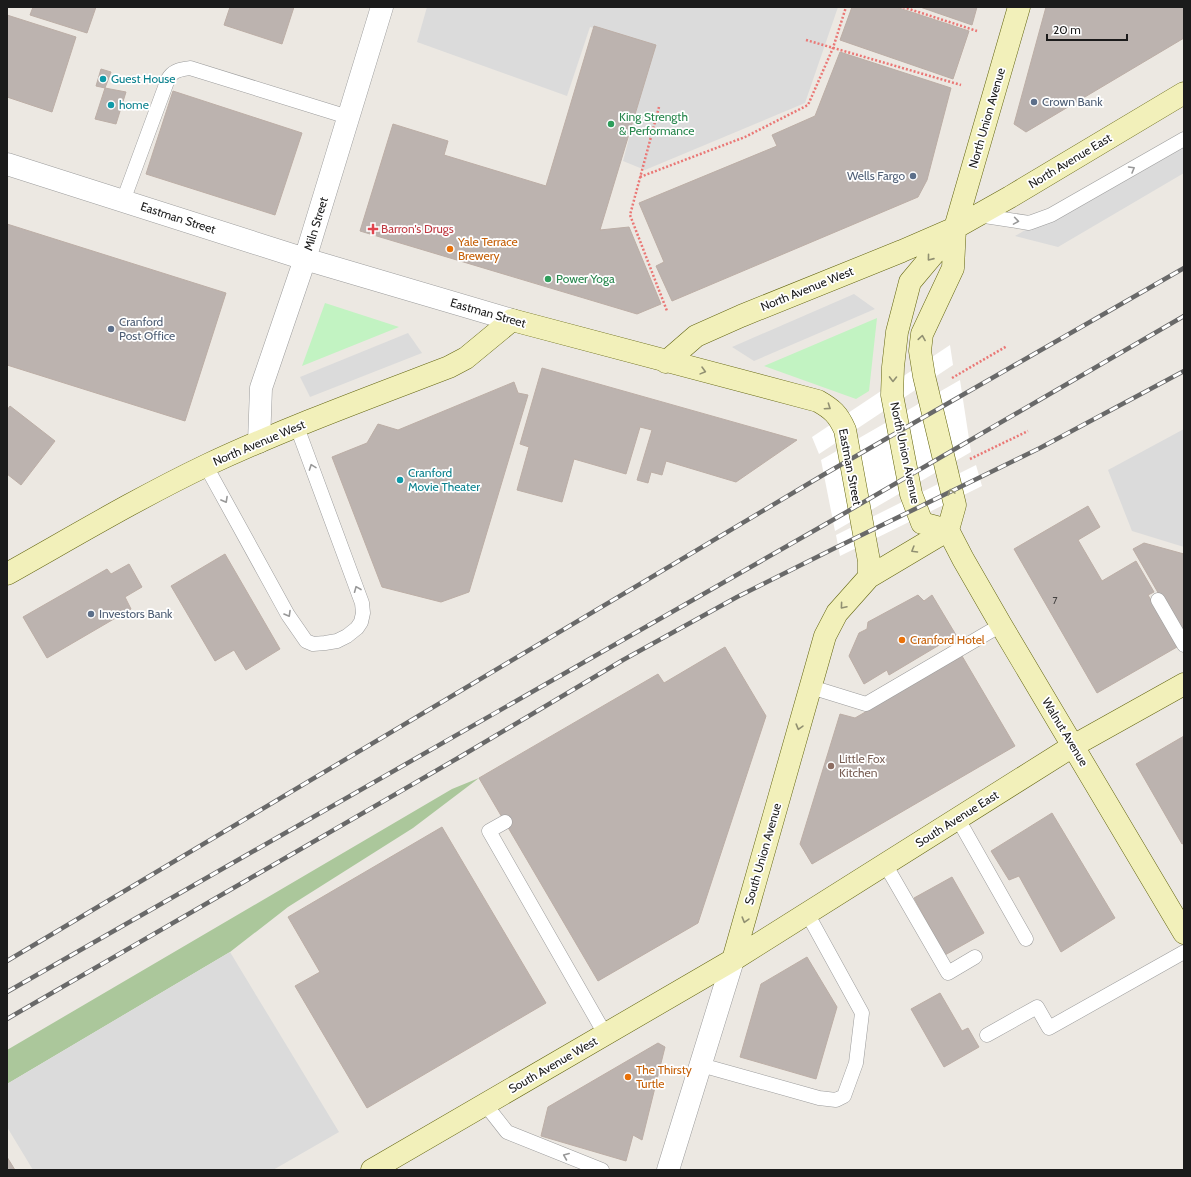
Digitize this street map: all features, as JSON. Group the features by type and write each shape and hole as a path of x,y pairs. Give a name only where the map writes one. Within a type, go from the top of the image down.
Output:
{"main road":[{"name":"North Union Avenue","path":"955,228 910,282 897,332 892,395 911,494 922,523 948,530 954,506 924,376 920,351 922,334 953,268 955,228 1019,7"},
{"name":"North Avenue East","path":"955,228 1184,93"},
{"name":"North Avenue West","path":"666,362 696,336 955,228"},
{"name":"North Avenue West","path":"7,574 142,498 206,466 259,442 466,358 512,320"},
{"name":"Eastman Street","path":"512,320 818,401 831,408 845,430 865,548 869,561 869,577"},
{"name":"South Union Avenue","path":"733,960 825,636 837,613 869,577 948,530"},
{"name":"Walnut Avenue","path":"948,530 1001,625 1184,933"},
{"name":"South Avenue East","path":"733,960 1073,746 1184,684"},
{"name":"South Avenue West","path":"372,1170 733,960"}],"street":[{"name":"Miln Street","path":"259,442 261,388 305,259 382,7"},
{"name":"Eastman Street","path":"7,164 305,259 512,320"},
{"name":"South Union Avenue","path":"668,1170 733,960"}],"lane":[{"path":"123,201 168,80 171,74 178,70 190,68 348,117"},
{"path":"978,215 1029,223 1044,218 1184,139"},
{"path":"206,466 288,615 306,641 313,644 337,641 347,636 357,628 364,613 362,603 297,427"},
{"path":"1158,600 1184,645"},
{"path":"811,687 866,704 1001,625"},
{"path":"958,819 1026,938"},
{"path":"505,822 489,831 605,1034"},
{"path":"885,864 948,973 975,957"},
{"path":"701,1064 818,1098 836,1100 844,1096 856,1063 862,1013 807,913"},
{"path":"987,1035 1037,1007 1049,1028 1184,952"},
{"path":"485,1104 507,1132 602,1170"}],"path":[{"path":"640,177 746,137 808,105 833,48 846,7"},
{"path":"903,7 977,31"},
{"path":"806,40 961,85"},
{"path":"659,107 630,215 667,311"},
{"path":"952,378 1007,346"},
{"path":"970,459 1028,431"}],"green space":[{"path":"325,303 399,327 302,366"},
{"path":"877,318 869,391 856,399 764,366"},
{"path":"479,778 413,828 288,907 230,952 7,1084 7,1050 452,789"}],"shaded area":[{"path":"427,7 838,7 805,103 645,170 623,161 653,47 590,27 567,96 417,42"},
{"path":"1184,136 1184,173 1058,247 1015,236"},
{"path":"854,294 875,309 754,361 732,347"},
{"path":"408,333 422,353 310,397 300,377"},
{"path":"1184,429 1184,547 1132,531 1108,470"},
{"path":"230,952 339,1132 273,1170 33,1170 7,1127 7,1084"}],"pier":[{"path":"950,345 953,365 819,454 812,437"},
{"path":"960,380 971,452 835,531 821,460"},
{"path":"976,465 982,486 840,556 836,535"}],"building":[{"path":"33,7 96,7 87,33 30,15"},
{"path":"230,7 294,7 282,44 224,25"},
{"path":"852,7 896,7 969,31 953,79 840,40"},
{"path":"920,7 977,7 972,25"},
{"path":"1046,7 1184,7 1184,38 1026,132 1014,124"},
{"path":"7,15 76,37 52,112 7,97"},
{"path":"594,26 656,45 600,230 629,227 661,304 637,314 360,231 393,124 448,141 444,155 546,186"},
{"path":"840,52 951,88 927,180 918,197 672,301 656,266 664,262 639,203 777,146 772,135 815,116"},
{"name":"Guest House","path":"101,69 111,72 105,88 96,86"},
{"name":"home","path":"105,88 126,92 116,124 95,119"},
{"path":"173,91 302,133 275,215 146,174"},
{"name":"Cranford Post Office","path":"7,224 226,293 185,421 7,365"},
{"path":"542,368 797,440 736,482 666,461 662,475 651,472 648,483 637,480 652,430 640,427 626,474 574,459 562,502 517,490 529,447 520,444"},
{"path":"514,382 518,393 528,395 469,592 441,602 382,587 332,457 367,443 378,424 398,430"},
{"path":"10,406 55,441 21,485 7,474 7,410"},
{"path":"1088,506 1100,527 1078,540 1102,581 1136,561 1154,592 1148,595 1177,647 1097,693 1014,549"},
{"path":"1144,543 1184,554 1184,638 1133,549"},
{"path":"225,554 280,649 246,670 234,650 215,661 171,586"},
{"path":"129,564 142,587 125,597 131,609 47,658 23,617 107,569 111,574"},
{"name":"Cranford Hotel","path":"918,595 924,601 932,595 956,635 889,675 887,670 864,684 849,656 859,633 867,629 868,622"},
{"path":"725,647 766,716 698,923 598,981 479,778 658,674 664,683"},
{"path":"962,656 1015,746 812,864 800,844 840,714 855,718"},
{"path":"1184,736 1184,843 1182,844 1136,764"},
{"path":"1052,813 1115,918 1061,952 1019,876 1009,880 991,851"},
{"path":"442,827 546,1003 367,1108 295,986 320,972 288,917"},
{"path":"952,877 984,933 945,955 914,898"},
{"path":"807,957 837,1007 816,1079 740,1057 761,984"},
{"path":"940,993 962,1031 968,1028 979,1047 944,1067 911,1009"},
{"name":"The Thirsty Turtle","path":"658,1043 665,1047 642,1140 633,1135 626,1161 541,1136 548,1107"},
{"path":"7,1157 15,1170 7,1170"}],"railway":[{"path":"7,961 823,475 1184,268"},
{"path":"7,992 831,521 1184,316"},
{"path":"7,1019 458,758 623,660 737,597 1040,448 1184,371"}],"place":[{"name":"Guest House","path":"103,79"},
{"name":"Crown Bank","path":"1034,102"},
{"name":"home","path":"111,105"},
{"name":"King Strength & Performance","path":"611,124"},
{"name":"Wells Fargo","path":"913,176"},
{"name":"Barron's Drugs","path":"373,229"},
{"name":"Yale Terrace Brewery","path":"450,249"},
{"name":"Power Yoga","path":"548,279"},
{"name":"Cranford Post Office","path":"111,329"},
{"name":"Cranford Movie Theater","path":"400,480"},
{"name":"Investors Bank","path":"91,614"},
{"name":"Cranford Hotel","path":"902,640"},
{"name":"Little Fox Kitchen","path":"831,766"},
{"name":"The Thirsty Turtle","path":"628,1077"}]}
